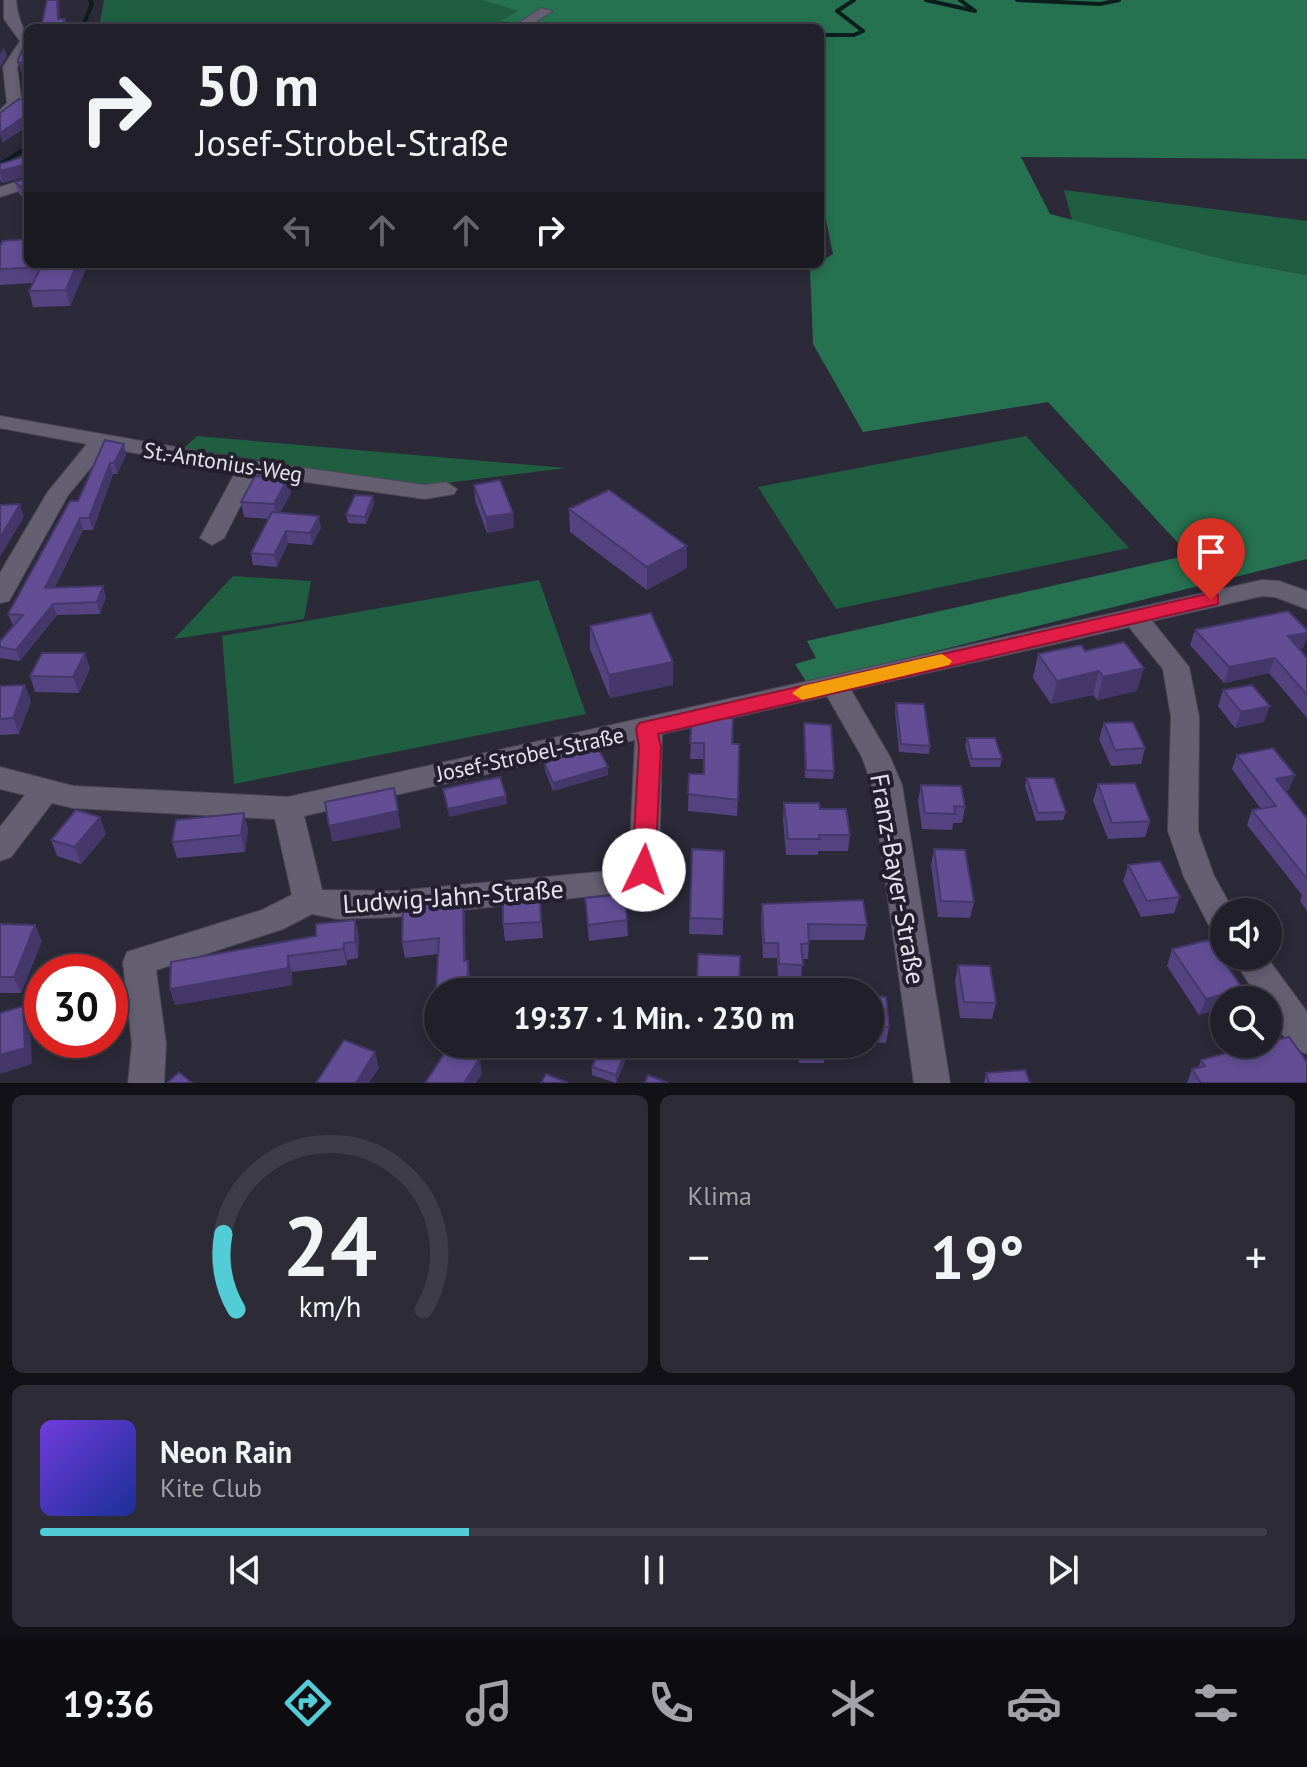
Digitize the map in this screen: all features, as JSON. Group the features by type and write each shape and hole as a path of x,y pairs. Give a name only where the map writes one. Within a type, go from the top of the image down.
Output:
{"street":[{"path":"10,0 11,19 24,35"},
{"path":"525,24 546,11"},
{"path":"0,119 15,104 10,67 24,44"},
{"path":"0,192 24,184"},
{"name":"St.-Antonius-Weg","path":"0,422 249,467 425,492 446,489"},
{"path":"0,595 58,493 100,442"},
{"path":"212,538 249,467"},
{"name":"Josef-Strobel-Straße","path":"0,778 44,792 87,798 288,808 1262,588 1299,597"},
{"path":"1135,617 1176,667 1185,717 1183,831 1199,877 1210,898"},
{"name":"Franz-Bayer-Straße","path":"835,685 876,757 887,785 932,1083"},
{"name":"Ludwig-Jahn-Straße","path":"288,808 292,838 309,901 338,906 395,904 627,882 644,870 650,747 647,729"},
{"path":"0,849 44,792"},
{"path":"146,1083 149,1044 139,962 272,920 309,901"},
{"path":"1257,970 1307,1039"}],"green space":[{"path":"104,0 482,0 517,11 503,21 532,24 100,24"},
{"path":"482,0 1307,0 1307,159 1021,157 1050,214 1231,261 1307,275 1307,559 807,683 795,664 816,658 807,641 1189,555 1048,402 863,432 813,344 810,269 824,268 824,260 833,254 824,210 824,24 531,24 501,21 517,11"},
{"path":"1064,190 1307,221 1307,275 1231,261 1072,220"},
{"path":"197,436 566,468 422,486 184,448"},
{"path":"1026,436 1129,548 836,609 758,487"},
{"path":"233,576 311,581 304,619 174,639"},
{"path":"539,580 586,714 234,784 222,636"}],"building":[{"path":"47,0 57,0 58,19 65,19 63,24 42,24"},
{"path":"24,46 24,62 18,63"},
{"path":"19,99 24,99 24,117 0,133 0,113"},
{"path":"24,156 24,165 0,171 0,164"},
{"path":"24,179 24,189 15,182"},
{"path":"24,239 24,268 0,269 0,246 3,241"},
{"path":"40,268 75,268 66,290 29,291"},
{"path":"105,440 124,444 114,463 110,463 89,518 80,518 45,588 103,586 97,602 53,604 16,650 0,647 0,641 23,615 8,614 70,501 78,501"},
{"path":"255,476 288,478 274,504 241,502"},
{"path":"500,480 513,513 486,517 474,485"},
{"path":"609,490 687,546 647,567 569,509"},
{"path":"355,495 373,496 365,517 346,515"},
{"path":"20,504 0,538 0,505"},
{"path":"272,512 319,516 310,533 286,531 274,555 251,553"},
{"path":"1288,611 1307,630 1307,633 1288,636 1307,658 1307,695 1275,658 1229,667 1195,630"},
{"path":"651,613 673,662 609,675 590,626"},
{"path":"1124,642 1144,668 1103,677 1099,671 1057,681 1038,654 1081,645 1085,651"},
{"path":"42,653 85,653 73,677 30,676"},
{"path":"25,685 13,718 0,719 0,686"},
{"path":"1252,685 1270,706 1241,712 1223,690"},
{"path":"896,703 924,704 930,746 901,744"},
{"path":"692,717 733,718 732,744 739,744 738,800 688,794 689,774 704,774 704,743 690,743"},
{"path":"1133,722 1145,748 1115,750 1104,723"},
{"path":"804,723 831,725 834,771 806,770"},
{"path":"967,738 995,738 1002,759 972,759"},
{"path":"598,748 608,767 553,783 544,762"},
{"path":"1273,748 1295,775 1276,779 1307,819 1307,879 1252,810 1276,806 1237,755"},
{"path":"500,777 506,796 448,809 443,789"},
{"path":"1027,778 1054,778 1066,812 1038,813"},
{"path":"1135,783 1150,821 1112,823 1098,784"},
{"path":"921,785 961,786 965,807 954,806 955,814 925,813"},
{"path":"394,788 398,811 329,826 325,802"},
{"path":"784,803 819,803 820,809 846,809 850,835 788,839"},
{"path":"76,810 100,817 75,847 51,840"},
{"path":"244,813 241,835 172,842 176,820"},
{"path":"692,849 724,851 723,919 690,918"},
{"path":"934,849 965,850 974,902 941,901"},
{"path":"1160,861 1180,897 1147,901 1128,865"},
{"path":"624,894 627,920 588,925 585,898"},
{"path":"540,897 541,922 503,924 503,899"},
{"path":"863,900 867,925 808,924 809,943 801,944 803,965 779,964 778,943 764,943 762,904"},
{"path":"463,901 464,961 468,961 467,978 437,978 439,938 402,942 403,907"},
{"path":"355,920 355,942 344,943 343,949 288,956 288,968 170,989 171,962 316,936 316,924"},
{"path":"0,924 35,925 14,977 0,977"},
{"path":"1209,940 1210,970 1230,970 1241,986 1210,986 1210,998 1206,999 1172,949"},
{"path":"698,954 740,956 739,978 697,978"},
{"path":"958,965 990,966 996,1003 964,1002"},
{"path":"884,997 886,997 889,1027 884,1027"},
{"path":"23,1006 24,1048 0,1055 0,1013"},
{"path":"1289,1037 1307,1062 1307,1083 1201,1083 1192,1069 1205,1066 1201,1060 1210,1058 1282,1058 1282,1039"},
{"path":"344,1040 375,1052 356,1083 316,1083"},
{"path":"441,1058 480,1058 464,1083 425,1083"},
{"path":"596,1058 623,1058 616,1075 592,1067"},
{"path":"1025,1070 1030,1083 989,1083 986,1073"},
{"path":"179,1072 192,1083 167,1083"},
{"path":"546,1074 568,1083 541,1083"},
{"path":"648,1075 668,1083 645,1083"}],"waterway":[{"path":"84,24 92,4 90,0"},
{"path":"824,35 854,35 863,31 837,11 854,0"},
{"path":"926,0 975,11 960,0"},
{"path":"1017,0 1100,4 1119,0"},
{"path":"0,164 24,149"}],"slow traffic":[{"path":"802,693 942,661"}],"route":[{"path":"644,870 650,747 647,729 1211,600"}]}
